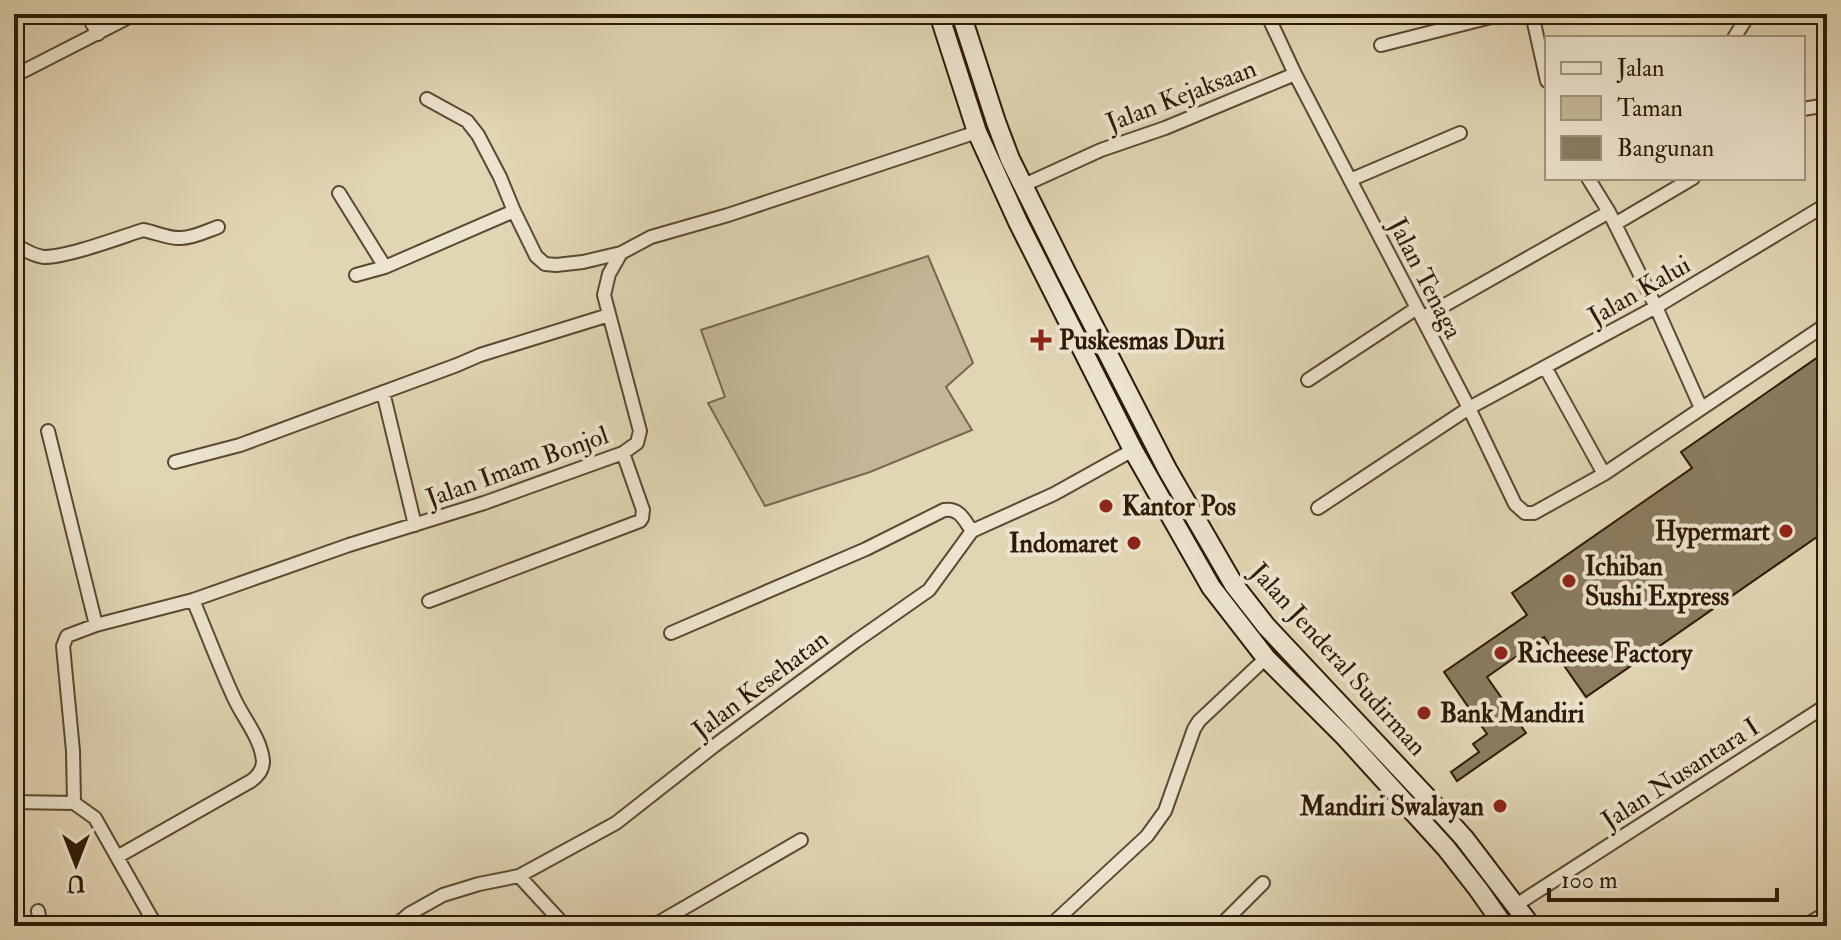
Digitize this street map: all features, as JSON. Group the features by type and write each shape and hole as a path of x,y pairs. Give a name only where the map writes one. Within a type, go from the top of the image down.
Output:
{"street":[{"path":"87,14 98,34"},
{"path":"14,76 135,14"},
{"name":"Jalan Jenderal Sudirman","path":"939,14 977,132 1018,222 1133,450 1211,587 1266,658 1345,737 1446,848 1504,926"},
{"name":"Jalan Jenderal Sudirman","path":"961,14 1010,159 1167,469 1234,585 1266,626 1464,838 1531,926"},
{"name":"Jalan Kejaksaan","path":"1024,185 1101,150 1165,128 1295,74 1267,14"},
{"path":"1381,45 1503,14"},
{"path":"1532,14 1545,72"},
{"path":"1735,36 1749,14"},
{"name":"Jalan Tenaga","path":"1295,74 1469,408 1515,504 1525,513 1534,513 1604,474"},
{"path":"427,99 467,121 478,135 536,256 545,264 556,265 621,253 651,237 743,211 977,132"},
{"path":"1805,109 1827,105"},
{"path":"1350,180 1460,133"},
{"path":"1589,180 1612,218 1656,307 1701,408"},
{"path":"1308,380 1419,313 1689,180"},
{"path":"339,193 385,267"},
{"name":"Jalan Kalui","path":"1318,508 1469,408 1656,307 1827,204"},
{"path":"356,275 385,267 514,211"},
{"path":"14,244 45,257 143,230 176,239 218,227"},
{"name":"Jalan Imam Bonjol","path":"74,803 73,751 63,646 67,636 96,625 193,600 349,545 484,503 623,453 637,443 640,431 604,295 609,274 621,253"},
{"path":"175,462 240,445 480,355 609,315"},
{"path":"1545,367 1604,474 1827,324"},
{"path":"383,392 415,525"},
{"path":"48,431 96,625"},
{"name":"Jalan Kesehatan","path":"395,926 409,914 443,895 519,876 616,823 726,737 929,590 972,531 1054,494 1133,450"},
{"path":"429,601 640,521 643,510 623,453"},
{"path":"671,633 866,549 944,510 959,512 972,531"},
{"path":"1177,529 1196,520"},
{"path":"117,857 251,781 261,769 263,761 257,740 235,701 193,600"},
{"path":"1050,926 1147,836 1165,811 1199,721 1266,658"},
{"name":"Jalan Nusantara I","path":"1516,905 1827,705"},
{"path":"14,802 74,803 95,818 156,926"},
{"path":"653,926 801,840"},
{"path":"519,876 565,926"},
{"path":"1220,926 1263,883"},
{"path":"38,911 41,926"},
{"path":"1804,926 1827,913"}],"green space":[{"path":"928,256 973,363 946,387 972,430 870,472 765,506 708,403 725,397 701,330"}],"building":[{"path":"1821,355 1827,364 1827,530 1586,697 1544,637 1487,677 1526,733 1457,781 1451,772 1479,752 1473,744 1487,734 1444,672 1527,615 1512,593 1692,468 1681,452"}],"place":[{"name":"Puskesmas Duri","path":"1041,340"},
{"name":"Kantor Pos","path":"1106,506"},
{"name":"Hypermart","path":"1786,531"},
{"name":"Indomaret","path":"1134,543"},
{"name":"Ichiban Sushi Express","path":"1569,581"},
{"name":"Richeese Factory","path":"1501,653"},
{"name":"Bank Mandiri","path":"1424,713"},
{"name":"Mandiri Swalayan","path":"1500,806"}]}
